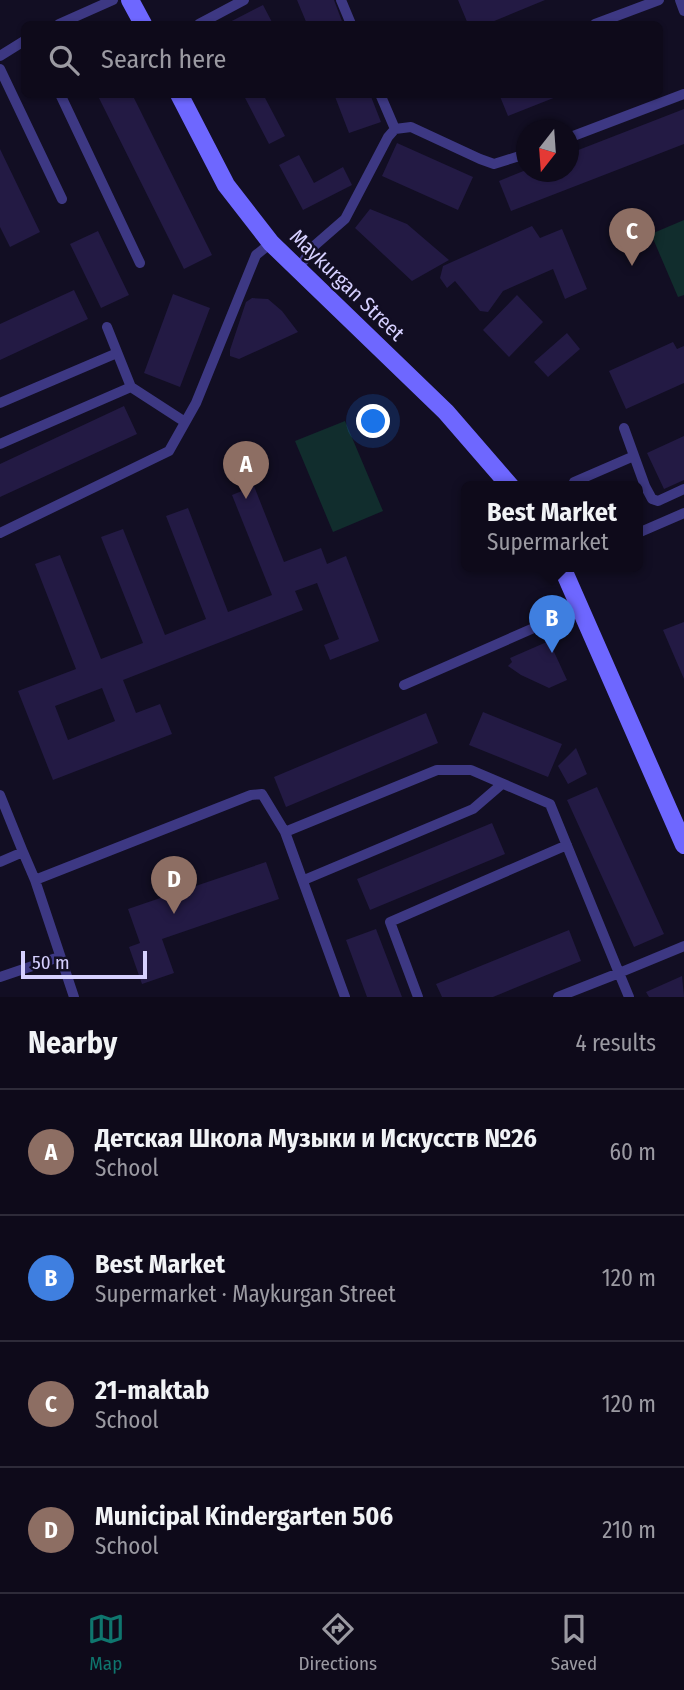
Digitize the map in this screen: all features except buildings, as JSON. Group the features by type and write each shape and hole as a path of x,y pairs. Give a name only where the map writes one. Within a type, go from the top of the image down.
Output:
{"main road":[{"path":"130,0 141,21"},
{"name":"Maykurgan Street","path":"181,98 226,184 271,243 446,412 506,481"},
{"path":"564,572 684,845"}],"lane":[{"path":"66,21 113,0"},
{"path":"341,0 350,21"},
{"path":"603,21 659,0"},
{"path":"680,0 684,11"},
{"path":"204,21 239,1"},
{"path":"0,56 21,43"},
{"path":"0,69 62,199"},
{"path":"579,134 684,94"},
{"path":"62,98 140,263"},
{"path":"382,98 395,129"},
{"path":"298,269 314,246 345,219 388,137 395,129 411,127 494,164 516,157"},
{"path":"0,533 169,451 196,403 256,255 271,243"},
{"path":"107,327 131,387 185,422"},
{"path":"0,403 117,353"},
{"path":"0,444 131,387"},
{"path":"624,428 640,481"},
{"path":"577,481 634,456"},
{"path":"643,489 652,499 658,501 684,489"},
{"path":"643,531 684,513"},
{"path":"404,685 552,621 582,611"},
{"path":"285,832 437,770 471,770 550,804 629,997"},
{"path":"303,880 473,809 502,784"},
{"path":"35,880 251,795 262,794 285,832 345,997"},
{"path":"0,795 35,880 74,997"},
{"path":"418,997 390,922 567,845"},
{"path":"0,862 23,852"},
{"path":"558,997 684,946"},
{"path":"0,977 60,957"}],"green space":[{"path":"684,220 684,295 678,297 651,234"},
{"path":"345,421 383,511 333,532 295,441"}],"place":[{"name":"21-maktab","path":"632,266"},
{"name":"Детская Школа Музыки и Искусств №26","path":"246,499"},
{"name":"Best Market","path":"552,653"},
{"name":"Municipal Kindergarten 506","path":"174,914"}]}
